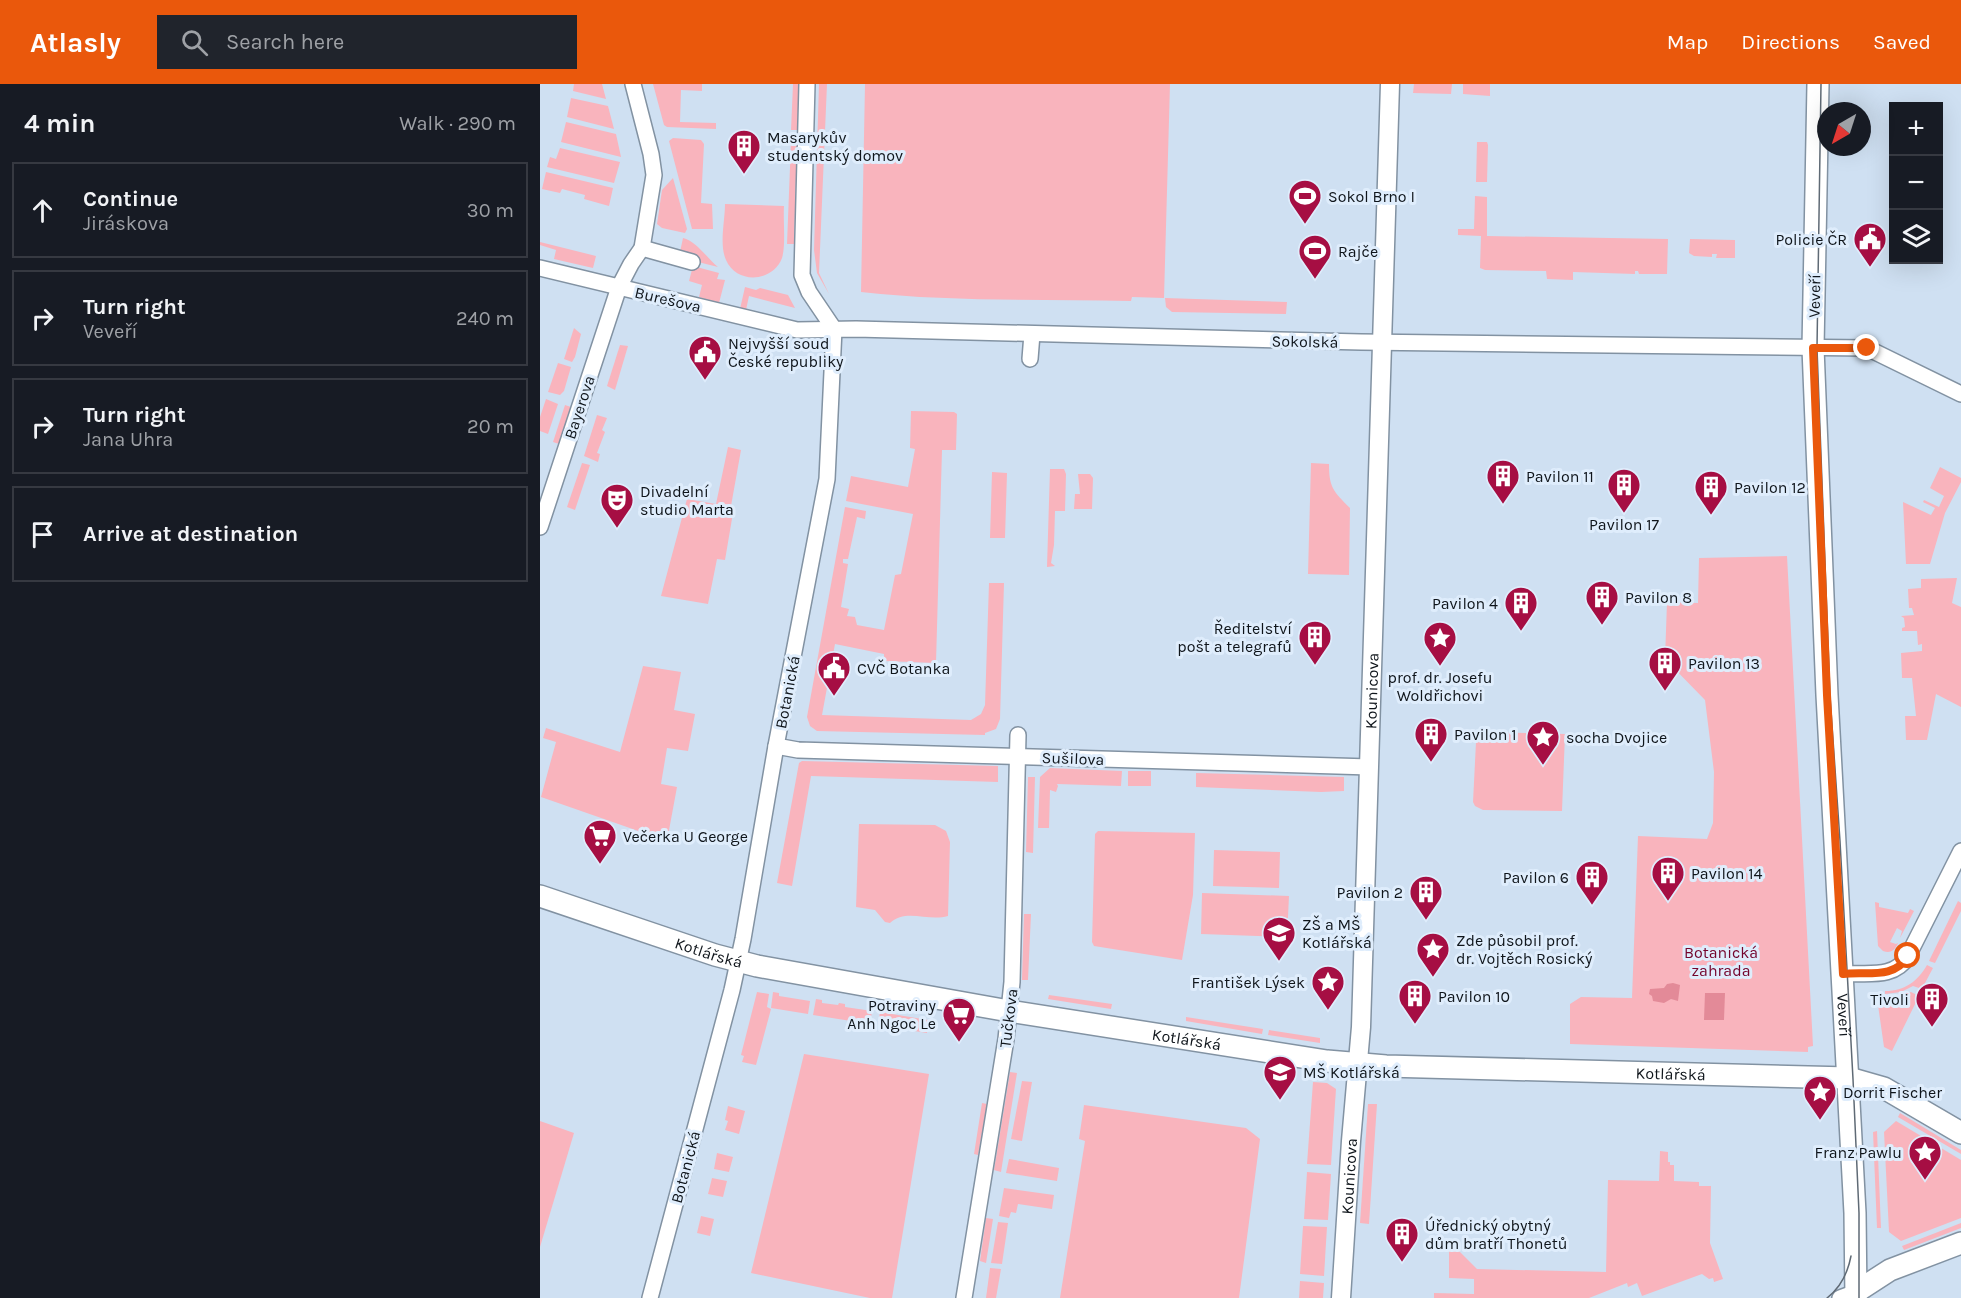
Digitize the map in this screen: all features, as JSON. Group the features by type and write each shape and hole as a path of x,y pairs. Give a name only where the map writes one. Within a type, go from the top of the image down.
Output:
{"main road":[{"name":"Veveří","path":"1818,84 1813,348 1827,695 1855,1214 1850,1296"},
{"name":"Kotlářská","path":"540,896 737,962 1009,1011 1358,1064 1849,1078 1884,1089 1961,1133"},
{"path":"1850,1296 1890,1270 1961,1243"}],"street":[{"path":"633,84 654,175 642,248 692,262"},
{"path":"807,84 802,276 809,292 834,329"},
{"name":"Kounicova","path":"1341,1298 1361,1027 1390,84"},
{"name":"Bayerova","path":"540,527 619,287 642,248"},
{"name":"Burešova","path":"540,268 797,330"},
{"name":"Botanická","path":"651,1298 732,990 743,939 827,478 834,329"},
{"name":"Sokolská","path":"797,330 1382,342 1867,348 1961,394"},
{"path":"1030,359 1032,334"},
{"name":"Tučkova","path":"964,1298 1006,1040 1012,981 1018,735"},
{"name":"Sušilova","path":"777,746 798,750 1370,767"},
{"path":"1843,974 1889,972 1902,965 1961,851"}],"green space":[{"path":"574,84 602,84 606,99 573,91"},
{"path":"653,84 702,84 702,91 681,90 680,122 716,123 716,129 664,125"},
{"path":"793,84 799,84 798,130 791,130"},
{"path":"819,84 827,84 819,273 829,294 817,273 814,250"},
{"path":"865,84 1170,84 1164,298 1132,297 1131,301 996,300 861,292"},
{"path":"1414,84 1452,84 1451,94 1413,93"},
{"path":"1463,84 1490,84 1490,96 1463,94"},
{"path":"571,98 608,106 614,129 567,117"},
{"path":"566,122 616,134 621,157 561,142"},
{"path":"673,138 701,140 704,144 701,203 712,204 713,229 692,229 669,141"},
{"path":"791,141 797,141 794,244 787,244"},
{"path":"1477,142 1487,142 1488,145 1487,182 1476,182"},
{"path":"560,148 620,162 614,183 547,167 550,157 556,159"},
{"path":"546,172 613,188 609,206 584,199 585,195 562,189 560,193 542,189"},
{"path":"673,178 687,229 685,233 662,228 657,224 662,190"},
{"path":"1475,196 1487,197 1487,236 1668,239 1667,274 1639,274 1638,271 1635,271 1635,274 1573,272 1573,280 1547,279 1546,271 1480,268 1481,236 1458,235 1458,229 1474,229"},
{"path":"725,204 784,206 783,253 777,266 771,272 763,276 746,277 731,268 726,260 723,247"},
{"path":"683,238 697,246 718,267 694,261 680,252"},
{"path":"1690,239 1735,240 1735,258 1716,258 1717,254 1712,254 1712,257 1694,256 1689,253"},
{"path":"540,242 596,256 593,268 554,259 556,250 540,245"},
{"path":"693,266 719,273 717,279 725,280 719,303 699,297 702,285 689,281"},
{"path":"745,287 788,295 795,308 749,296 746,310 740,309"},
{"path":"1165,298 1287,302 1286,314 1172,312 1166,307"},
{"path":"574,328 581,334 572,362 564,359"},
{"path":"620,345 628,346 615,390 607,386"},
{"path":"558,363 571,367 564,391 560,395 548,392"},
{"path":"546,399 558,404 548,434 540,431 540,417"},
{"path":"565,405 571,407 559,444 553,442"},
{"path":"911,411 954,412 957,414 956,450 942,450 936,663 884,661 884,654 835,644 822,715 971,720 981,714 985,705 989,583 1004,583 1000,719 996,729 985,735 817,731 810,726 807,717 845,507 866,511 865,519 857,517 848,559 843,559 843,563 848,564 841,607 849,609 847,616 855,617 857,625 884,630 895,575 901,574 913,514 846,501 851,476 908,487 915,449 910,448"},
{"path":"597,415 607,418 602,430 605,432 597,453 600,454 598,462 584,456"},
{"path":"728,447 741,450 731,506 734,507 725,560 717,559 708,604 661,596 687,499 716,504"},
{"path":"582,463 590,465 575,510 567,507"},
{"path":"1311,463 1329,464 1333,488 1350,508 1349,575 1308,574"},
{"path":"1940,467 1961,478 1961,482 1945,513 1930,564 1906,564 1903,502 1931,515 1935,508 1923,502 1924,500 1939,507 1944,496 1930,488"},
{"path":"1050,469 1064,469 1066,474 1065,511 1055,511 1051,563 1055,566 1047,567"},
{"path":"992,472 1007,473 1005,538 990,538"},
{"path":"1078,474 1090,474 1093,478 1092,509 1074,509 1075,494 1080,494"},
{"name":"Botanická zahrada","path":"1787,556 1813,1046 1808,1047 1808,1052 1570,1044 1570,1004 1581,997 1632,998 1638,836 1707,839 1713,823 1714,772 1705,700 1665,659 1667,602 1698,603 1699,558"},
{"path":"1957,578 1952,603 1961,607 1961,707 1936,694 1927,740 1906,740 1905,716 1916,716 1912,678 1902,678 1901,653 1922,651 1922,644 1918,645 1917,631 1902,631 1905,627 1904,618 1901,616 1914,615 1912,608 1909,608 1908,589 1921,588 1921,579"},
{"path":"643,666 681,672 674,710 695,714 688,751 667,748 661,784 677,787 667,841 541,797 556,742 543,738 546,728 620,752"},
{"path":"1486,732 1565,734 1562,811 1483,810 1475,806 1473,802 1476,742 1479,735"},
{"path":"802,761 998,766 998,782 811,776 792,886 777,883 799,763"},
{"path":"1050,768 1122,771 1121,786 1057,784 1056,792 1050,790 1049,828 1038,828 1040,777"},
{"path":"1128,771 1151,771 1151,786 1128,786"},
{"path":"1196,773 1344,777 1344,791 1196,787"},
{"path":"1028,777 1035,777 1033,853 1026,852"},
{"path":"859,824 935,825 946,831 950,842 948,916 933,918 903,916 890,923 885,922 875,910 856,907"},
{"path":"1098,831 1195,833 1193,895 1182,960 1094,946 1092,942 1095,834"},
{"path":"1214,850 1280,852 1279,888 1213,886"},
{"path":"1202,893 1289,896 1287,937 1201,934"},
{"path":"1958,901 1961,903 1961,911 1935,963 1929,961"},
{"path":"1875,902 1879,903 1879,907 1908,913 1910,909 1914,911 1900,938 1902,931 1897,928 1890,942 1898,943 1890,952 1883,951 1878,946"},
{"path":"1024,914 1031,914 1028,980 1022,980"},
{"path":"1927,965 1933,968 1925,983 1919,988 1913,986 1901,992 1885,994 1885,991 1892,991 1910,984"},
{"path":"757,992 769,994 767,1007 771,1009 756,1065 742,1062 744,1056 741,1055"},
{"path":"773,992 779,993 779,996 810,1001 808,1014 771,1008"},
{"path":"1911,992 1919,996 1892,1051 1884,1047 1877,998 1893,998"},
{"path":"1049,995 1112,1004 1111,1009 1048,999"},
{"path":"816,999 822,1000 822,1003 838,1005 839,1003 845,1004 845,1007 872,1011 870,1024 813,1015"},
{"path":"880,1012 928,1020 927,1033 878,1025"},
{"path":"1186,1017 1263,1029 1262,1034 1186,1021"},
{"path":"1269,1030 1320,1038 1320,1043 1268,1035"},
{"path":"804,1054 929,1074 892,1298 870,1298 751,1273"},
{"path":"1010,1072 1017,1073 1001,1172 994,1170"},
{"path":"1022,1081 1032,1082 1022,1141 1011,1139"},
{"path":"1313,1082 1327,1083 1336,1089 1331,1165 1307,1164"},
{"path":"982,1103 987,1104 978,1155 974,1154"},
{"path":"1368,1104 1377,1104 1369,1224 1360,1223"},
{"path":"1084,1105 1246,1128 1260,1139 1239,1298 1060,1298 1085,1141 1079,1139"},
{"path":"728,1106 745,1111 739,1134 725,1130 728,1121 725,1120"},
{"path":"1900,1113 1961,1150 1961,1154 1898,1117"},
{"path":"540,1121 574,1133 540,1247"},
{"path":"1896,1121 1961,1160 1961,1218 1901,1241 1889,1232 1884,1132"},
{"path":"1877,1131 1881,1228 1877,1228 1873,1132"},
{"path":"1660,1151 1668,1152 1668,1162 1674,1165 1674,1181 1699,1182 1699,1186 1711,1186 1710,1243 1723,1279 1714,1282 1713,1278 1709,1279 1702,1274 1642,1296 1637,1283 1628,1287 1627,1283 1589,1298 1434,1298 1434,1293 1474,1294 1474,1279 1449,1278 1449,1241 1477,1269 1606,1272 1608,1180 1659,1181"},
{"path":"717,1153 733,1157 729,1172 714,1169"},
{"path":"1009,1159 1059,1168 1057,1181 1006,1173"},
{"path":"1307,1172 1331,1174 1328,1220 1304,1219"},
{"path":"712,1178 727,1181 723,1197 708,1194"},
{"path":"1004,1188 1054,1195 1052,1209 1018,1204 1016,1213 1011,1212 1009,1218 999,1216"},
{"path":"701,1216 714,1219 710,1236 697,1233"},
{"path":"986,1218 993,1219 986,1263 980,1261"},
{"path":"998,1222 1008,1223 1002,1264 991,1263"},
{"path":"1961,1223 1961,1228 1904,1250 1902,1246"},
{"path":"1303,1226 1327,1227 1324,1276 1300,1274"},
{"path":"990,1268 1001,1269 996,1298 986,1298"},
{"path":"1300,1281 1324,1283 1323,1298 1299,1298"}],"shaded area":[{"path":"1667,984 1680,985 1678,1001 1671,999 1664,1003 1653,1001 1649,994 1650,989 1664,988"},
{"path":"1705,993 1725,993 1724,1020 1704,1020"}],"tram line":[{"path":"1821,84 1817,348 1830,696 1840,841 1859,1213 1859,1298"},
{"path":"1827,1298 1843,1279 1851,1256"}],"place":[{"name":"Masarykův studentský domov","path":"744,175"},
{"name":"Sokol Brno I","path":"1305,225"},
{"name":"Policie ČR","path":"1870,268"},
{"name":"Rajče","path":"1315,280"},
{"name":"Nejvyšší soud České republiky","path":"705,381"},
{"name":"Pavilon 11","path":"1503,505"},
{"name":"Pavilon 17","path":"1624,514"},
{"name":"Pavilon 12","path":"1711,516"},
{"name":"Divadelní studio Marta","path":"617,529"},
{"name":"Pavilon 8","path":"1602,626"},
{"name":"Pavilon 4","path":"1521,632"},
{"name":"Ředitelství pošt a telegrafů","path":"1315,666"},
{"name":"prof. dr. Josefu Woldřichovi","path":"1440,667"},
{"name":"Pavilon 13","path":"1665,692"},
{"name":"CVČ Botanka","path":"834,697"},
{"name":"Pavilon 1","path":"1431,763"},
{"name":"socha Dvojice","path":"1543,766"},
{"name":"Večerka U George","path":"600,865"},
{"name":"Pavilon 14","path":"1668,902"},
{"name":"Pavilon 6","path":"1592,906"},
{"name":"Pavilon 2","path":"1426,921"},
{"name":"ZŠ a MŠ Kotlářská","path":"1279,962"},
{"name":"Zde působil prof. dr. Vojtěch Rosický","path":"1433,978"},
{"name":"František Lýsek","path":"1328,1011"},
{"name":"Pavilon 10","path":"1415,1025"},
{"name":"Tivoli","path":"1932,1028"},
{"name":"Potraviny Anh Ngoc Le","path":"959,1043"},
{"name":"MŠ Kotlářská","path":"1280,1101"},
{"name":"Dorrit Fischer","path":"1820,1121"},
{"name":"Franz Pawlu","path":"1925,1181"},
{"name":"Úřednický obytný dům bratří Thonetů","path":"1402,1263"}],"route":[{"path":"1867,348 1813,348 1827,695 1843,974 1889,972 1898,968 1908,956"}]}
